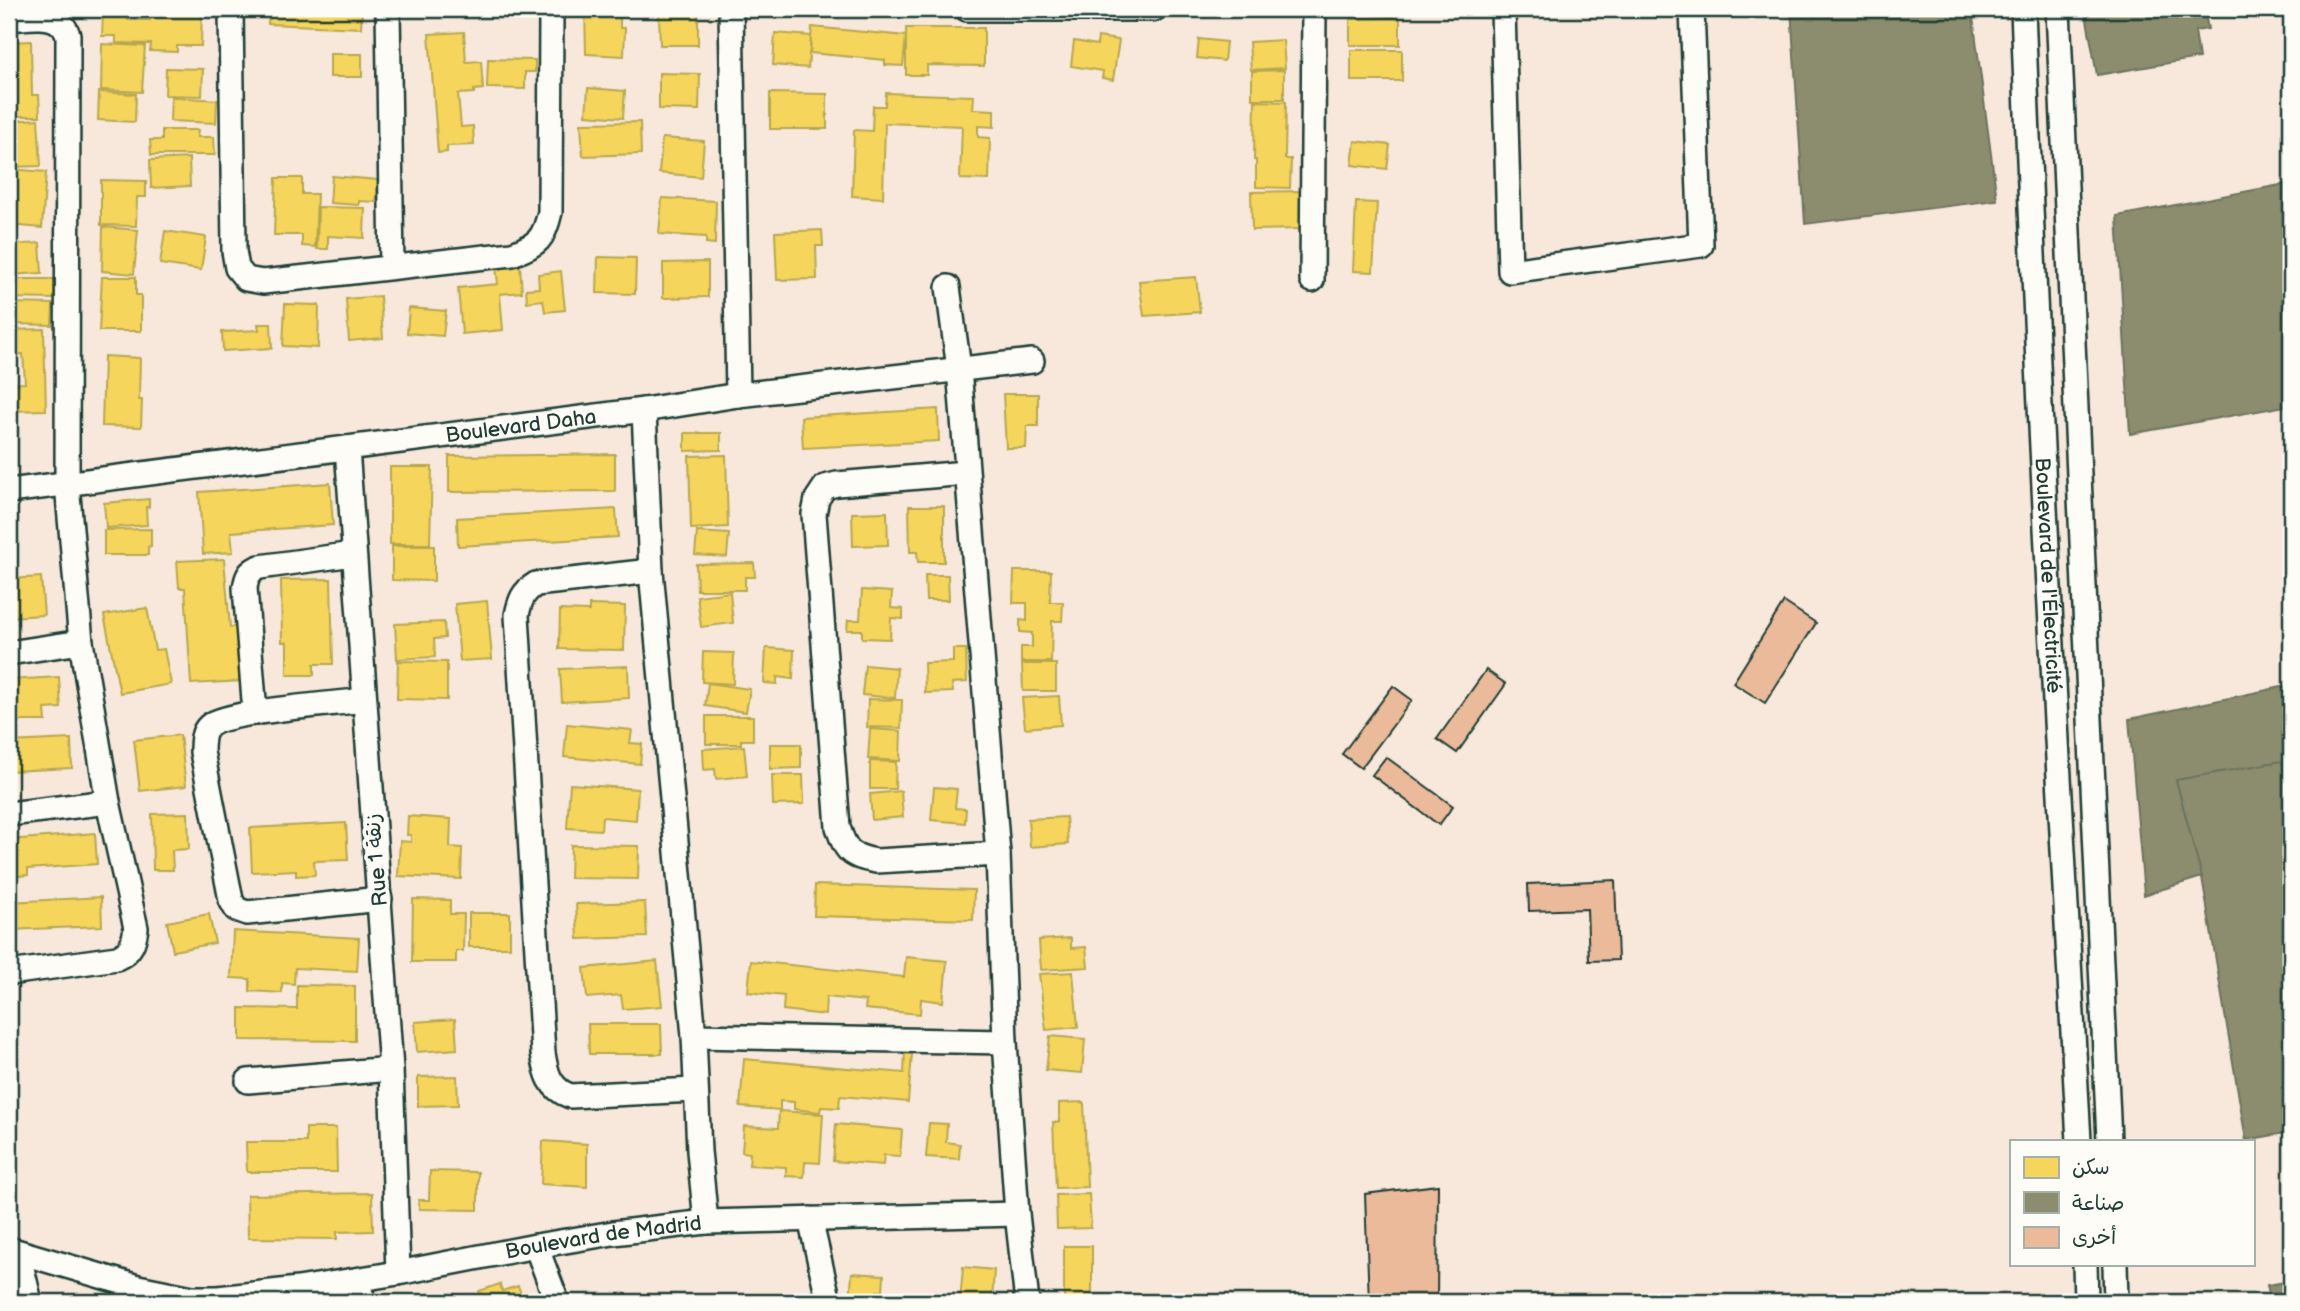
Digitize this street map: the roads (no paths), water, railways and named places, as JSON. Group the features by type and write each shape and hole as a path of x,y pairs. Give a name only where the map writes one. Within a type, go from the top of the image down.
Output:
{"street":[{"path":"231,9 234,251 237,268 246,279 263,282 512,254 533,247 546,232 550,212 551,9"},
{"path":"388,9 392,267"},
{"path":"731,9 738,395"},
{"path":"967,9 1154,9"},
{"path":"1312,280 1314,9"},
{"path":"1503,9 1510,271 1701,245 1692,9"},
{"name":"Boulevard de l'Électricité","path":"2023,9 2053,678 2079,1140"},
{"name":"Boulevard de l'Électricité","path":"2058,9 2109,1140"},
{"path":"9,19 45,17 59,20 65,26 68,36 67,484 81,642 108,802 135,922 131,947 117,958 9,973"},
{"path":"948,287 960,369 966,473 998,854 1004,1042 1017,1214 1027,1302"},
{"name":"Boulevard Daha","path":"9,491 644,410 738,395 1032,361"},
{"path":"644,410 651,571 694,1036 695,1090 706,1222"},
{"name":"Rue 1 زنقة","path":"347,448 391,1069 398,1273"},
{"path":"966,473 837,484 825,487 817,499 814,514 838,827 844,848 857,857 876,861 998,854"},
{"path":"255,713 244,588 251,570 353,554"},
{"path":"651,571 536,584 525,591 519,601 517,615 543,1053 550,1082 559,1092 570,1096 695,1090"},
{"path":"9,653 81,642"},
{"path":"364,700 255,713 220,720 208,727 202,737 202,752 236,909 247,913 380,899"},
{"path":"9,814 108,802"},
{"path":"694,1036 1004,1042"},
{"path":"248,1081 391,1069"},
{"name":"Boulevard de Madrid","path":"14,1250 138,1287 193,1300 356,1280 536,1246 706,1222 1017,1214"},
{"path":"810,1219 829,1302"},
{"path":"536,1246 556,1302"},
{"path":"14,1250 30,1302"},
{"path":"2085,1266 2086,1302"},
{"path":"2115,1266 2116,1302"},
{"path":"356,1280 364,1302"}]}
